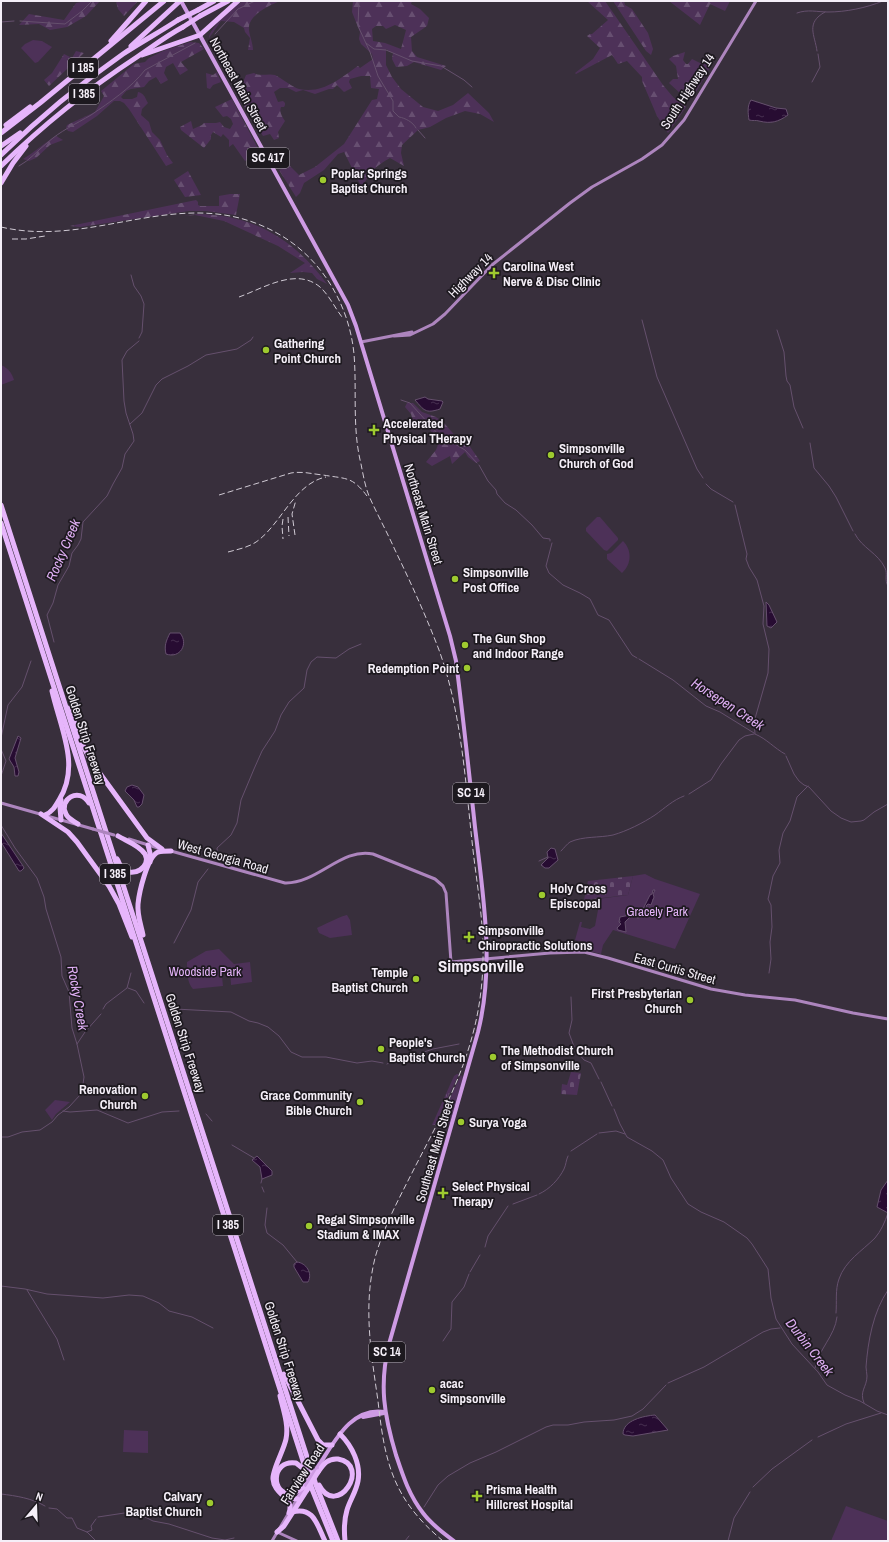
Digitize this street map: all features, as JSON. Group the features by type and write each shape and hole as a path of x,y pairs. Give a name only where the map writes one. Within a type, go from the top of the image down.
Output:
{"highway":[{"path":"110,41 146,1"},
{"name":"I 185","path":"1,129 34,104 159,1"},
{"name":"I 185","path":"1,133 40,103 164,1"},
{"path":"123,54 181,1"},
{"name":"I 385","path":"1,155 68,95 123,54 178,20 214,1"},
{"name":"I 385","path":"1,166 35,134 92,88 150,47 200,16 228,1"},
{"path":"136,57 200,35 238,1"},
{"path":"1,146 39,120"},
{"path":"1,183 13,163 35,134"},
{"name":"Golden Strip Freeway","path":"1,505 110,844 146,963 308,1474 333,1541"},
{"name":"Golden Strip Freeway","path":"1,523 94,811 146,963 276,1358 316,1485 338,1541"},
{"path":"43,815 54,810 66,789 69,777 70,760 46,662"},
{"path":"54,672 84,748 93,764 147,838 162,849"},
{"path":"61,820 60,807 62,795"},
{"path":"78,824 68,817 64,811 65,803 70,797 76,795 84,796 94,811"},
{"path":"43,815 68,832 109,886 119,904 146,963"},
{"path":"110,844 122,868 128,872 134,873 140,871 146,862 145,855 140,848 116,835"},
{"path":"148,845 150,862"},
{"path":"146,963 138,905 142,882 150,862 156,853 171,851"},
{"path":"276,1358 318,1440 323,1445 332,1445"},
{"path":"273,1364 286,1425 287,1438 272,1478 277,1491 290,1504 291,1512"},
{"path":"340,1434 351,1446 358,1467 358,1481 347,1510 344,1528 346,1541"},
{"path":"277,1532 284,1526 291,1512 307,1488 318,1470 324,1463 329,1460 340,1460 346,1463 352,1474 351,1483 346,1491 339,1495 330,1495 324,1492 319,1485 304,1445"},
{"path":"307,1488 294,1493 286,1493 278,1486 276,1476 281,1467 292,1462 300,1465 308,1474"},
{"path":"284,1497 297,1499"},
{"path":"291,1512 303,1510 310,1513 325,1541"}],"main road":[{"name":"Northeast Main Street","path":"181,1 339,287 352,316 361,342 455,656 479,865 486,932 487,958"},
{"name":"South Highway 14","path":"538,229 588,190 649,155 672,136 690,110 756,1"},
{"name":"Highway 14","path":"361,342 394,336 410,335 433,324 441,318 483,274 538,229"},
{"name":"West Georgia Road","path":"1,803 283,882 293,883 304,880 351,856 363,853 373,854 435,879 443,886 446,893 451,962"},
{"name":"East Curtis Street","path":"451,962 552,953 589,953 711,989 745,995 795,1000 857,1014 888,1019"},
{"name":"Southeast Main Street","path":"454,1541 427,1518 413,1498 402,1472 385,1412 383,1383 386,1356 478,1032 484,1003 487,958"},
{"name":"Fairview Road","path":"318,1470 332,1445 346,1426 360,1416 371,1412 385,1412"},
{"name":"Fairview Road","path":"291,1512 297,1499 307,1488"},
{"path":"272,1541 277,1532 297,1541"}],"green space":[{"path":"85,1 100,1 86,16 67,27 50,30 39,24 19,25 29,14 64,20 76,3"},
{"path":"116,1 138,1 124,16 118,9"},
{"path":"243,1 280,1 262,10 250,22 249,29 253,50 248,50 250,38 245,32 244,28 234,22 221,21 209,38 213,29 218,23 234,7"},
{"path":"353,1 412,1 411,4 420,9 429,18 427,26 411,37 412,51 417,57 446,66 441,70 414,62 407,66 396,67 392,59 393,53 386,49 386,65 392,77 401,89 423,107 438,111 453,105 468,93 489,113 494,122 480,114 465,111 446,118 430,127 418,130 402,145 401,153 404,166 390,158 375,168 361,186 344,152 338,154 324,170 304,183 300,193 296,197 279,170 289,165 299,175 315,167 344,144 372,100 377,99 379,89 371,88 370,76 361,76 350,79 349,82 352,88 344,92 337,85 333,89 315,94 303,90 296,92 288,88 280,88 274,92 278,102 283,101 285,103 284,107 281,107 280,111 285,121 278,132 279,138 274,140 270,134 263,136 254,121 252,113 247,111 233,86 234,84 244,80 246,75 254,73 259,75 275,75 299,89 316,89 330,84 358,66 360,68 373,59 372,54 361,44 359,39 360,32 352,12","holes":["395,25 406,30 401,49 385,43 373,41 372,29 376,26 383,26 386,29"]},
{"path":"587,1 605,1 663,85 673,97 686,107 668,133 657,116 642,81 642,77 627,61 618,64 612,55 576,74 575,73 593,59 600,48 587,36 592,34 608,20"},
{"path":"613,1 624,1 625,5 632,9 648,33 653,49 651,55 646,51"},
{"path":"669,1 730,1 725,11 710,4 700,25"},
{"path":"33,40 42,41 52,47 38,62 35,63 21,48"},
{"path":"190,42 199,43 204,49 181,62 188,70 180,75 173,63 166,67 164,73 168,80 161,84 156,77 149,81 144,87 126,91 121,97 123,99 132,99 137,97 138,92 142,93 148,103 142,109 141,115 149,122 152,132 160,140 167,155 173,163 166,166 129,109 120,101 114,101 97,116 73,132 68,131 66,128 67,125 95,112 104,96 101,91 134,64 145,62 149,58 163,51"},
{"path":"76,51 84,53 49,86 44,80 52,73 64,54 72,58"},
{"path":"685,52 683,60 686,64 688,64 692,59 700,63 712,64 696,92 690,99 681,94 669,83 673,79 678,79 676,66 669,59"},
{"path":"217,72 221,82 213,85 210,89 207,88 206,73 213,75"},
{"path":"232,99 260,152 245,161 233,144 229,147 229,140 223,134 221,137 213,132 211,139 204,148 181,130 180,127 191,121 193,129 204,123 220,122 224,127 230,129 233,124 231,119 227,116 223,117 215,107"},
{"path":"56,136 63,140 50,145 36,158 29,161 23,159 47,142"},
{"path":"188,171 201,195 185,197 174,180"},
{"path":"240,194 236,215 206,211 189,211 80,227 70,226 196,200 200,206 219,206 219,196"},
{"path":"198,214 218,215 237,219 271,232 301,254 327,284 317,279 312,273 290,273 305,263 278,246 224,221 195,215 183,216"},
{"path":"1,365 9,371 14,380 1,385"},
{"path":"407,403 413,403 422,412 436,417 444,423 458,439 466,441 480,461 476,463 468,457 465,452 452,464 450,456 432,466 426,462 436,450 439,442 425,426 415,427 411,414 405,407"},
{"path":"597,517 600,517 618,538 618,540 607,551 604,550 586,531 586,528"},
{"path":"623,541 628,549 630,557 628,565 622,573 607,559 607,554 611,553"},
{"name":"Gracely Park","path":"645,874 655,879 700,894 675,949 613,930 603,945 601,954 582,949 583,942 575,940 580,922 582,922 581,927 590,929 595,926 598,910 598,899 628,895 633,876"},
{"path":"633,876 628,895 584,900 588,881"},
{"path":"347,915 350,920 352,935 330,938 319,933 317,928"},
{"name":"Woodside Park","path":"219,949 234,964 250,962 252,982 231,985 230,967 221,967 223,986 193,989 188,980 187,962 206,951"},
{"path":"571,1072 581,1073 577,1095 561,1094 562,1084 567,1085"},
{"path":"459,1074 435,1125 432,1125 454,1076"},
{"path":"461,1075 463,1077 450,1123 446,1126 437,1125"},
{"path":"55,1100 70,1102 56,1114 52,1120 45,1110"},
{"path":"124,1430 148,1431 148,1453 123,1452"},
{"path":"846,1506 888,1521 888,1541 831,1541"}],"water":[{"path":"751,100 776,108 786,109 788,115 778,121 771,122 749,120 748,107"},
{"path":"425,397 428,399 442,401 443,402 440,409 431,411 425,410 415,400"},
{"path":"766,602 777,622 771,628 767,626"},
{"path":"170,633 180,633 184,642 182,650 171,655 166,654 165,648"},
{"path":"18,736 21,738 15,758 19,772 18,776 15,776 14,767 9,759"},
{"path":"132,785 138,787 144,795 142,804 139,807 137,807 134,800 125,791 127,787"},
{"path":"1,833 23,866 24,868 21,871 19,871 1,842"},
{"path":"551,848 555,849 558,860 549,868 545,868 541,865 548,858 547,852"},
{"path":"653,890 655,890 653,894 654,897 651,905 648,904 646,906 648,911 646,915 638,918 631,916 625,922 626,932 618,930 617,928 621,924 619,922 620,917 641,913"},
{"path":"257,1156 272,1171 272,1175 262,1179 260,1167 252,1160"},
{"path":"888,1180 888,1213 877,1207 881,1190"},
{"path":"297,1262 303,1264 308,1269 310,1275 308,1282 303,1282 294,1267 294,1264"},
{"path":"655,1415 668,1430 633,1436 623,1434 626,1425 630,1422 645,1416"}],"waterway":[{"path":"20,21 65,24 92,1"},
{"path":"215,34 238,9 255,1"},
{"path":"359,1 358,26 370,52 378,76 393,101 393,111 399,117 411,122 416,128"},
{"path":"797,13 809,11 835,12 863,8 883,1"},
{"path":"817,51 813,35 813,25 815,20 825,12"},
{"path":"1,22 14,21"},
{"path":"19,166 57,135 91,115 120,94 145,70 195,43"},
{"path":"366,43 374,49 386,50 412,61 441,66 464,80 472,87"},
{"path":"812,82 820,67 818,54"},
{"path":"418,130 425,138"},
{"name":"Rocky Creek","path":"131,275 134,286 141,296 144,304 142,332 139,338"},
{"path":"642,320 657,377 697,469 703,478"},
{"path":"777,330 784,352 787,381 790,385 794,407 803,428"},
{"path":"130,424 142,413 156,385 162,379 206,355 237,349 253,337"},
{"name":"Rocky Creek","path":"54,642 47,615 53,603 58,585 69,566 72,553 81,539 83,522 107,496 122,468 125,454 134,441 124,401 122,360 127,351 139,341"},
{"name":"Horsepen Creek","path":"401,400 410,403 438,434 465,450 477,463"},
{"path":"810,443 814,468 836,497 853,531"},
{"name":"Horsepen Creek","path":"479,465 488,481 505,503 516,510 543,538 550,539 550,541"},
{"path":"706,484 711,489 733,502"},
{"path":"735,505 747,554 746,559 757,580 764,606 763,624 769,649 768,673 754,722 755,734"},
{"path":"855,534 858,539 882,563 886,570 886,582 888,586"},
{"name":"Horsepen Creek","path":"552,543 546,566 549,573 563,585 590,599 598,615 609,620 632,655 637,658"},
{"path":"218,859 217,848 231,835 237,823 241,800 262,751 275,731 281,715 289,702 304,688 307,670 311,662 317,657 336,658 349,649 361,644"},
{"name":"Horsepen Creek","path":"639,659 673,680 706,706 720,712 754,733"},
{"name":"Rocky Creek","path":"1,738 8,705 22,687 31,661"},
{"path":"689,794 711,780 739,740 745,736 754,734"},
{"name":"Horsepen Creek","path":"755,734 785,754"},
{"name":"Rocky Creek","path":"1,749 6,761 1,776"},
{"name":"Horsepen Creek","path":"786,756 794,774 799,781 809,787 831,811 841,818 851,822 861,821 888,804"},
{"path":"769,973 772,927 771,905 768,899 773,876 780,863 779,850 783,833 790,821 797,797 808,786"},
{"path":"561,851 570,842 575,840 613,835 629,829 640,824 684,796"},
{"name":"Rocky Creek","path":"1,825 15,848 37,878 44,897 46,909 61,957 62,976 69,992 72,1028 84,1077 80,1095 52,1122 40,1130 22,1132 8,1137 1,1137"},
{"path":"539,861 548,857"},
{"path":"174,943 191,910 198,882 208,869"},
{"path":"103,1009 106,1004 127,988 131,973"},
{"path":"128,988 136,991 144,1003"},
{"name":"Durbin Creek","path":"571,997 572,1020 569,1033 575,1049 584,1060 591,1063 599,1079"},
{"path":"175,1009 231,1012 249,1021 268,1027 279,1036 291,1052 302,1057 326,1057 357,1063 372,1061 383,1063"},
{"path":"77,1044 85,1032 101,1014"},
{"path":"387,1064 403,1055 409,1057 433,1049 459,1044"},
{"name":"Durbin Creek","path":"601,1082 612,1106"},
{"name":"Durbin Creek","path":"614,1109 627,1137 652,1151 663,1160 671,1178 688,1204 701,1212 724,1222 747,1238 752,1244 768,1269 771,1298 776,1319 792,1344 818,1372 827,1385 877,1411 888,1415"},
{"path":"63,1111 70,1112 97,1110 128,1123 162,1112 179,1111"},
{"path":"206,1114 212,1121"},
{"path":"599,1133 616,1131 625,1134"},
{"path":"571,1151 597,1134"},
{"path":"232,1145 254,1158"},
{"path":"539,1194 550,1187 560,1176 565,1167 568,1156"},
{"path":"261,1183 262,1179"},
{"path":"262,1187 264,1192"},
{"path":"513,1204 537,1195"},
{"path":"485,1247 488,1236 508,1206"},
{"path":"267,1208 265,1225 267,1233 283,1245 297,1262"},
{"path":"836,1313 837,1287 845,1267 875,1238 883,1226 888,1213"},
{"path":"470,1272 480,1255"},
{"path":"443,1341 451,1329 452,1302 464,1287 469,1274"},
{"path":"1,1286 47,1294 103,1298 129,1295 143,1296 159,1303 169,1311 192,1317 213,1328"},
{"path":"27,1290 57,1339 64,1360"},
{"path":"864,1403 862,1395 867,1380 866,1367 872,1327 875,1317 888,1290"},
{"path":"815,1368 819,1355 836,1324 837,1317"},
{"path":"668,1383 704,1367 763,1332 780,1328"},
{"path":"424,1507 438,1485 448,1476 470,1463 546,1427 553,1425 568,1425 584,1422 614,1420 632,1416 643,1409 666,1385"},
{"path":"818,1437 846,1424 881,1413"},
{"path":"753,1487 772,1469 812,1440"},
{"path":"728,1541 734,1518 750,1492"},
{"path":"1,1494 29,1499 45,1506"},
{"path":"49,1508 57,1509 67,1518 72,1518 77,1528 87,1532 96,1541"},
{"path":"98,1517 131,1512 137,1513 153,1521 169,1524 212,1538 225,1540 234,1538"},
{"path":"87,1532 92,1530 91,1526 96,1519"},
{"path":"405,1541 409,1536"}],"railway":[{"path":"1,227 36,231 71,230 173,214 207,213 241,218 275,232 306,254 330,283 339,299 346,317 354,354 358,450 366,488 429,625 439,650 452,697 461,744 482,930 483,959 481,988 471,1041 453,1091 383,1234 375,1258 369,1294 369,1330 384,1444 388,1462 402,1495 426,1526 443,1541"},
{"path":"12,239 26,239 45,236"},
{"path":"239,297 280,281 301,279 311,281 320,287 342,317"},
{"path":"219,495 291,473 300,472 343,478 353,482 367,496"},
{"path":"228,552 253,544 260,539 306,487 315,481 326,477"},
{"path":"295,535 292,514 296,500"},
{"path":"288,517 289,536"},
{"path":"283,519 283,539"}],"place":[{"name":"Poplar Springs Baptist Church","path":"323,180"},
{"name":"Carolina West Nerve & Disc Clinic","path":"494,273"},
{"name":"Gathering Point Church","path":"266,350"},
{"name":"Accelerated Physical THerapy","path":"374,430"},
{"name":"Simpsonville Church of God","path":"551,455"},
{"name":"Simpsonville Post Office","path":"455,579"},
{"name":"The Gun Shop and Indoor Range","path":"465,645"},
{"name":"Redemption Point","path":"467,668"},
{"name":"Holy Cross Episcopal","path":"542,895"},
{"name":"Simpsonville Chiropractic Solutions","path":"469,937"},
{"name":"Temple Baptist Church","path":"416,979"},
{"name":"First Presbyterian Church","path":"690,1000"},
{"name":"People's Baptist Church","path":"381,1049"},
{"name":"The Methodist Church of Simpsonville","path":"493,1057"},
{"name":"Renovation Church","path":"145,1096"},
{"name":"Grace Community Bible Church","path":"360,1102"},
{"name":"Surya Yoga","path":"461,1122"},
{"name":"Select Physical Therapy","path":"443,1193"},
{"name":"Regal Simpsonville Stadium & IMAX","path":"309,1226"},
{"name":"acac Simpsonville","path":"432,1390"},
{"name":"Prisma Health Hillcrest Hospital","path":"477,1496"},
{"name":"Calvary Baptist Church","path":"210,1503"}],"district":[{"name":"Simpsonville","path":"481,966"}]}
